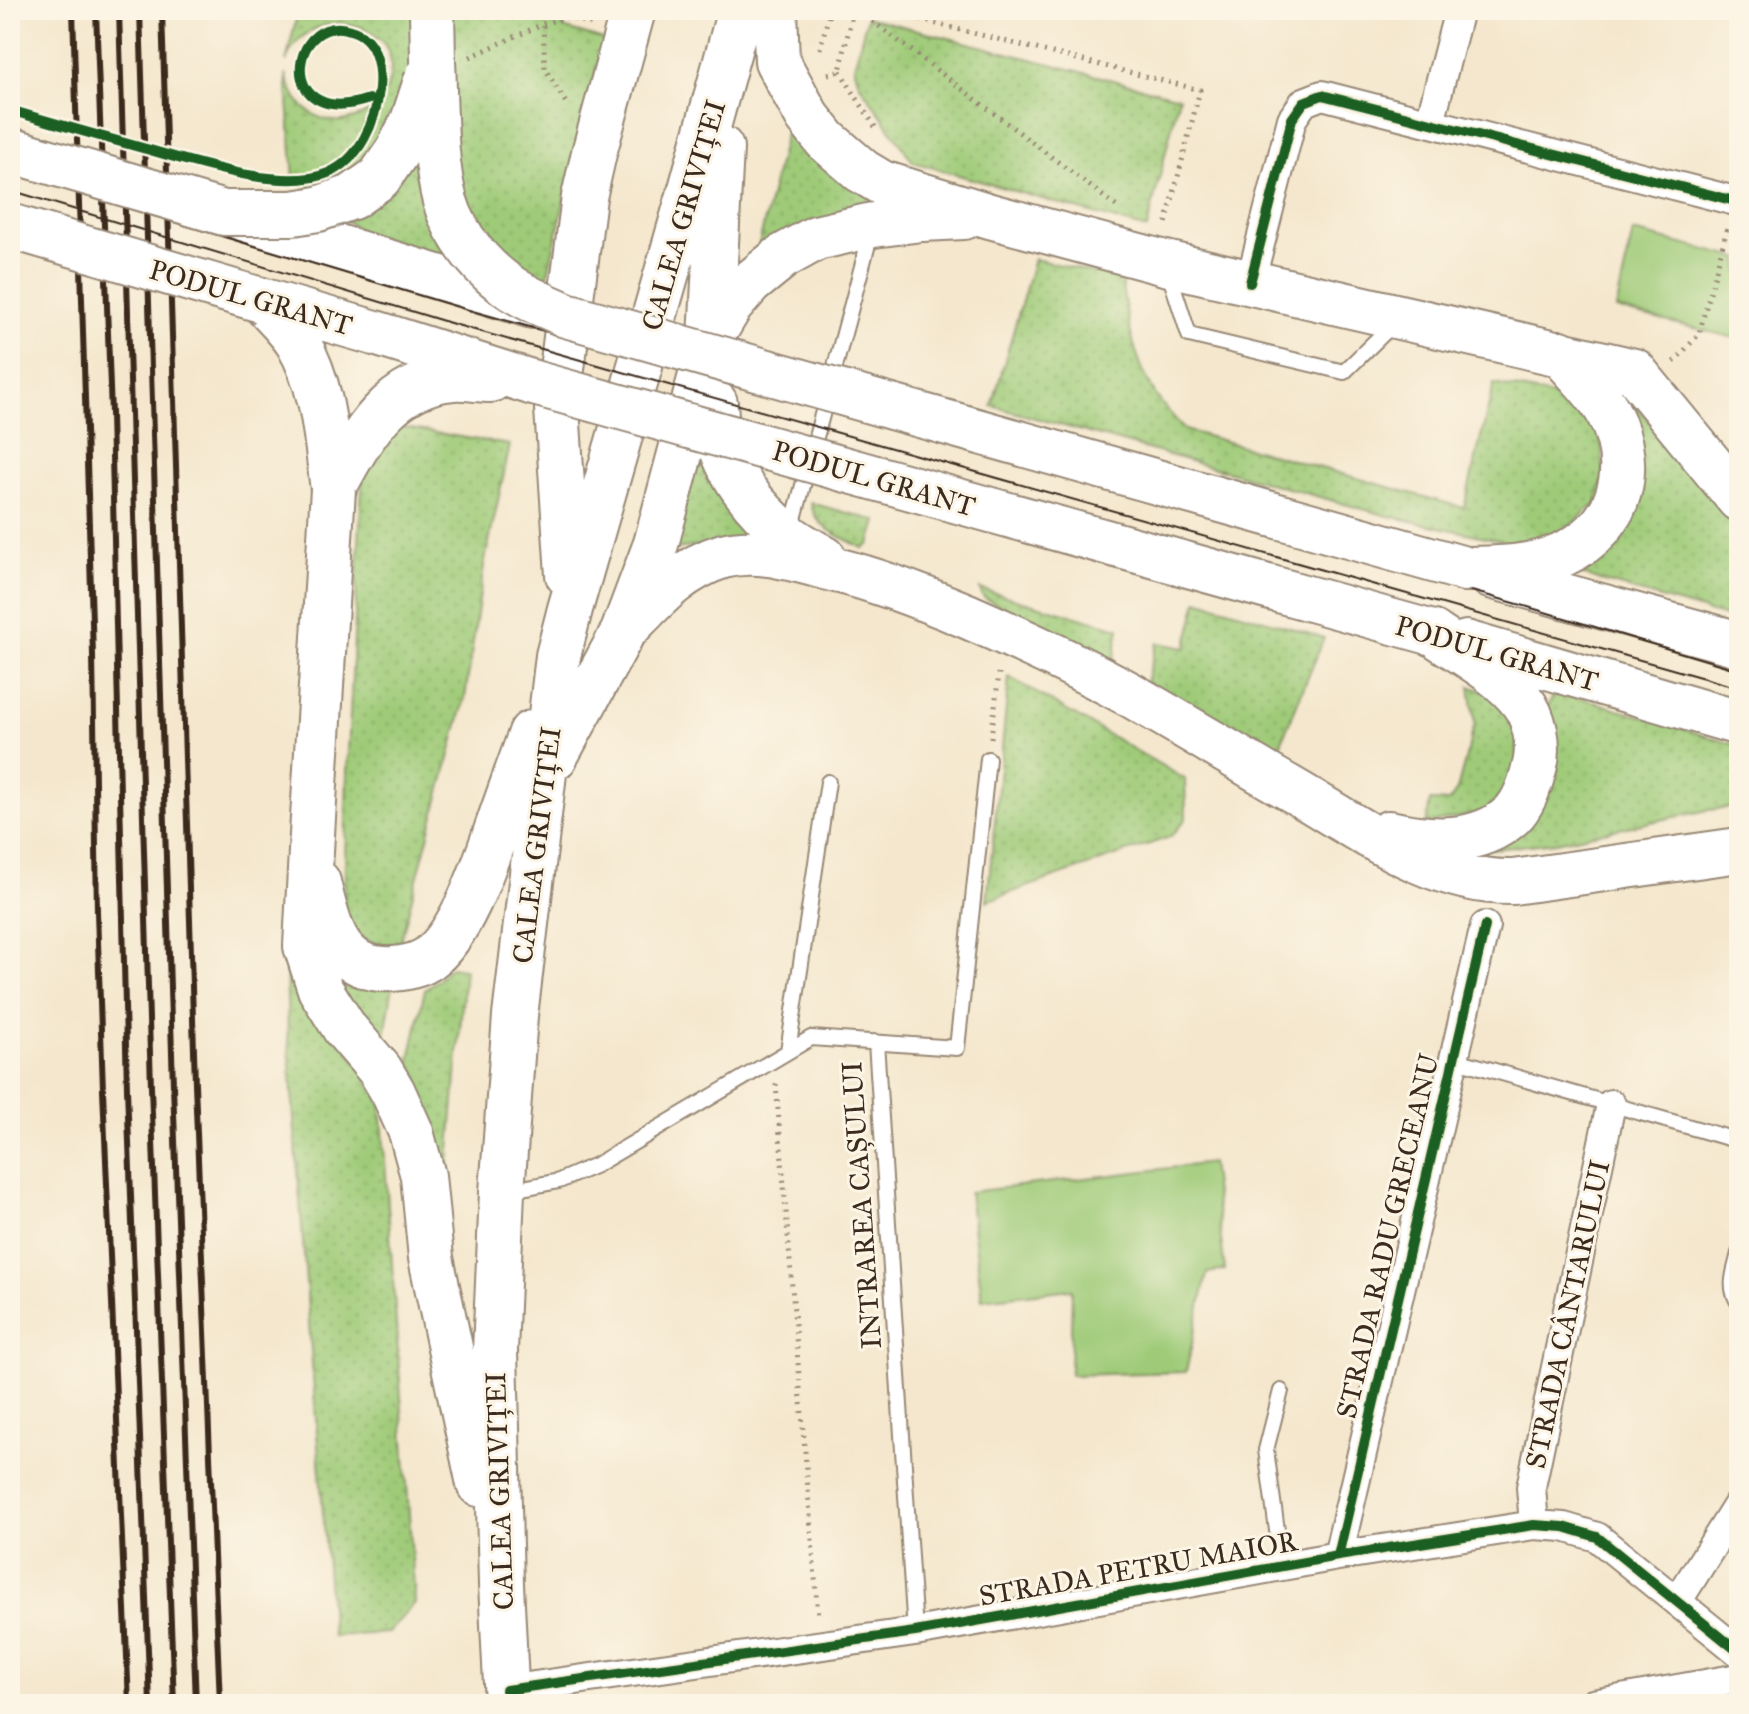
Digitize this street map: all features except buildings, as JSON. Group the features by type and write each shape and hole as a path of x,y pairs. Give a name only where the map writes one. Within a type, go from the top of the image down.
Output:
{"main road":[{"path":"432,10 441,177 445,202 455,225 470,250 492,273 516,291 566,315"},
{"path":"570,609 557,408 584,197 633,10"},
{"name":"CALEA GRIVIȚEI","path":"507,1697 495,1351 502,1192 515,1016 558,656 740,10"},
{"path":"775,10 777,61 800,104 826,140 862,171 882,183 990,216 1165,245 1250,283 1634,371 1739,499"},
{"path":"224,213 293,213 318,209 352,197 379,178 413,121 433,60"},
{"path":"725,66 711,338 718,435 727,462 763,512 789,536 846,572"},
{"path":"10,150 566,315 1739,644"},
{"path":"543,778 623,632 656,544 711,338 730,306 750,283 782,257 816,238 873,225 990,216"},
{"name":"PODUL GRANT","path":"10,226 534,383 1433,633 1739,723"},
{"path":"261,300 296,340 312,371 322,406 333,489 306,946 320,989 345,1029 386,1081 417,1151 423,1176 431,1258 501,1584"},
{"path":"1465,569 1515,568 1551,559 1583,543 1605,521 1617,501 1624,465 1619,437 1606,407 1560,353"},
{"path":"333,489 361,437 401,395 427,383 453,378 534,383"},
{"path":"623,632 671,583 700,565 726,555 772,554 882,582 1004,632 1128,694 1419,862 1471,878 1513,882 1739,850"},
{"path":"1349,824 1415,839 1460,839 1490,830 1513,813 1529,787 1538,755 1534,726 1523,701 1497,677 1433,633"},
{"path":"311,851 331,931 347,955 365,966 385,969 416,964 430,957 455,926 478,881 558,656"}],"street":[{"path":"1430,122 1459,10"},
{"path":"1250,283 1292,119 1304,102 1322,95 1737,202"},
{"name":"STRADA RADU GRECEANU","path":"1338,1556 1485,926"},
{"name":"STRADA CÂNTARULUI","path":"1534,1525 1531,1487 1611,1104"},
{"path":"1677,1602 1739,1503"},
{"name":"STRADA PETRU MAIOR","path":"507,1697 915,1632 1338,1556 1534,1525 1564,1527 1597,1537 1739,1652"},
{"path":"1593,1704 1739,1678"}],"lane":[{"path":"789,536 873,225"},
{"path":"1165,245 1189,335 1344,372 1399,317"},
{"path":"876,1042 957,1048 988,759"},
{"path":"781,1054 828,782"},
{"name":"INTRAREA CAȘULUI","path":"502,1192 559,1181 596,1165 811,1038 876,1042 915,1632"},
{"path":"1453,1059 1739,1141"},
{"path":"1739,1253 1731,1285 1739,1303"},
{"path":"1281,1391 1266,1450 1282,1567"}],"path":[{"path":"540,10 545,69 594,153"},
{"path":"820,49 830,10"},
{"path":"777,61 829,74 840,71 853,10"},
{"path":"861,10 1122,210"},
{"path":"881,10 1200,90 1165,245"},
{"path":"369,99 329,104 308,91 301,71 301,60 313,37 334,27 355,31 365,37 379,67 377,104"},
{"path":"1670,365 1699,334 1737,202"},
{"path":"988,759 1004,632"},
{"path":"781,1054 820,1645"}],"green space":[{"path":"298,10 568,10 563,28 604,40 580,130 546,283 361,232 294,179 286,74 296,97 312,114 334,121 347,120 365,114 381,99 388,85 391,62 384,44 370,31 352,25 332,24 313,30 297,42 286,62"},
{"path":"867,17 1179,97 1147,229 913,162 859,83 854,67"},
{"path":"789,117 884,202 757,253"},
{"path":"1633,232 1739,258 1739,339 1616,309"},
{"path":"1034,259 1121,279 1141,365 1157,397 1185,430 1464,508 1494,384 1565,400 1597,421 1605,496 1550,542 1508,542 1388,516 992,406"},
{"path":"1627,395 1739,530 1739,621 1584,576 1581,571 1580,563"},
{"path":"393,426 510,445 484,565 465,698 400,943 378,944 358,933 344,907 347,773 362,484 365,469"},
{"path":"698,457 705,458 761,538 668,550"},
{"path":"811,503 877,521 870,544 863,548 831,531 818,519"},
{"path":"980,589 1119,628 1114,659 1103,662 983,597"},
{"path":"1198,600 1324,638 1274,760 1146,682 1157,643 1186,648"},
{"path":"1009,677 1185,779 1186,819 1170,837 987,901"},
{"path":"1470,686 1499,700 1519,738 1514,780 1485,812 1426,824 1430,801 1449,802 1457,790 1475,723"},
{"path":"1562,692 1739,746 1739,807 1708,810 1556,842 1493,849 1547,707 1552,698"},
{"path":"285,927 289,954 381,1102 415,1603 388,1633 332,1636 288,1037"},
{"path":"450,967 465,969 448,1173 436,1173 405,1083 425,989"},
{"path":"354,982 393,986 383,1046 340,989"},
{"path":"1211,1163 1225,1270 1207,1273 1186,1372 1070,1375 1072,1289 982,1299 969,1192"}],"tram line":[{"path":"10,173 462,308 1518,604 1739,670"},
{"path":"10,190 457,325 1739,688"}],"railway":[{"path":"73,10 93,655 97,912 129,1704"},
{"path":"96,10 111,414 127,1089 150,1704"},
{"path":"119,10 151,1087 174,1704"},
{"path":"140,10 173,1086 196,1704"},
{"path":"162,10 195,1084 220,1704"}],"cycle path":[{"path":"10,110 208,166 286,179 328,173 349,159 370,126 377,101 378,62 366,39 341,28 329,29 316,36 309,44 301,65 301,76 311,95 339,105 369,99"},
{"path":"1250,283 1292,119 1304,102 1322,95 1739,202"},
{"path":"1338,1556 1485,926"},
{"path":"506,1690 915,1632 1338,1556 1534,1525 1564,1527 1597,1537 1739,1652"}]}
